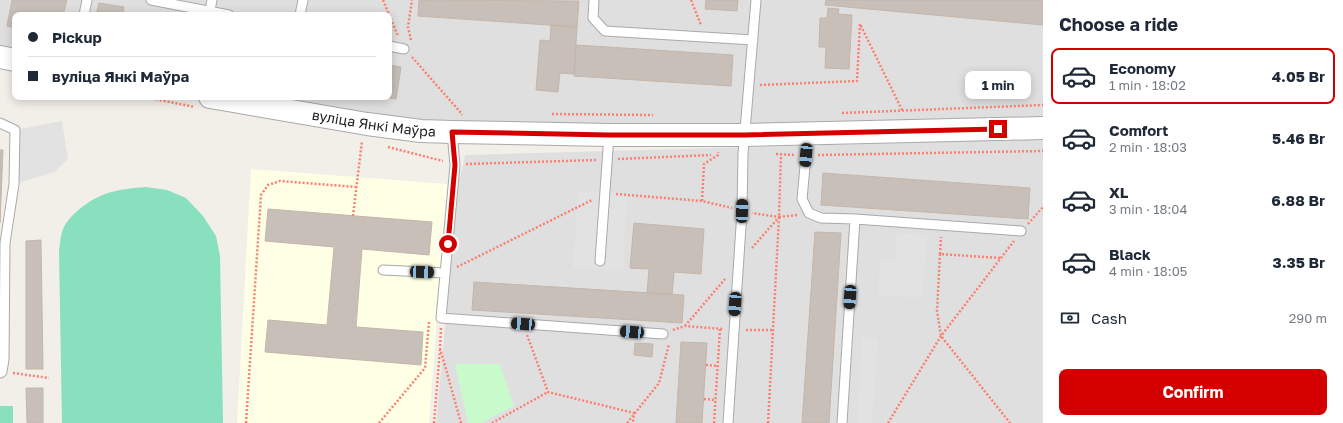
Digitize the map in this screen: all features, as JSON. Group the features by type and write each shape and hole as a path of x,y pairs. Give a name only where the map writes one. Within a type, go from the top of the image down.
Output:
{"street":[{"path":"0,57 12,59"},
{"name":"вуліца Янкі Маўра","path":"234,100 282,106 367,124 421,131 453,123 609,135 808,134 1043,128"}],"lane":[{"path":"85,12 87,0"},
{"path":"151,0 205,12"},
{"path":"209,12 212,0"},
{"path":"301,12 303,0"},
{"path":"594,0 594,18 605,30 753,40"},
{"path":"728,423 742,211 745,135 756,0"},
{"path":"392,47 404,49"},
{"path":"0,123 15,130 14,184 5,243 4,348 1,373"},
{"path":"453,123 455,165 441,318 667,336"},
{"path":"808,134 802,198 809,213 821,218 855,219 1021,231"},
{"path":"600,261 609,135"},
{"path":"842,423 855,219"},
{"path":"383,270 445,273"}],"path":[{"path":"383,0 388,12"},
{"path":"412,0 408,27 412,41"},
{"path":"692,0 705,37"},
{"path":"392,21 404,49 461,113 469,113"},
{"path":"749,85 857,81 860,24 902,110"},
{"path":"415,55 417,62"},
{"path":"836,113 1043,105"},
{"path":"453,123 461,113"},
{"path":"548,114 657,115"},
{"path":"353,216 362,140"},
{"path":"768,423 772,330 780,217 781,154"},
{"path":"702,201 704,164 718,155"},
{"path":"246,423 261,195 268,185 280,180 356,187"},
{"path":"445,273 606,193 702,201 742,211 780,217 809,213"},
{"path":"888,423 941,336 1021,231 1043,207"},
{"path":"685,326 780,217"},
{"path":"941,225 937,310 941,336 1010,423"},
{"path":"940,254 1001,258"},
{"path":"380,423 425,368 430,316"},
{"path":"434,423 441,318"},
{"path":"523,324 548,392"},
{"path":"673,330 685,326 733,330 772,330"},
{"path":"714,423 720,329"},
{"path":"627,423 659,383 667,336"},
{"path":"440,348 461,423"},
{"path":"706,366 718,366"},
{"path":"1,373 49,378"},
{"path":"492,423 548,392 634,413"},
{"path":"704,399 716,400"},
{"path":"634,413 634,423"}],"shaded area":[{"path":"0,0 1043,0 1043,123 422,133 244,100 392,100 392,12 12,12 12,56 0,54"},
{"path":"62,121 68,159 54,172 14,184 15,130"},
{"path":"1043,139 1043,423 436,423 458,187 465,155"},
{"path":"251,169 447,184 429,423 237,423"},
{"path":"578,192 627,194 623,271 573,268"},
{"path":"897,233 927,235 922,298 878,295 880,259 895,260"},
{"path":"862,337 878,338 872,423 857,423"}],"green space":[{"path":"146,187 167,190 186,198 203,216 216,236 220,256 223,423 62,423 59,251 62,232 69,219 81,208 102,195 132,188"},
{"path":"455,364 500,364 514,406 481,423 468,423"},
{"path":"0,406 13,406 13,423 0,423"}],"building":[{"path":"12,0 67,0 64,12 12,12 12,27 7,26"},
{"path":"419,0 579,1 577,27 418,16"},
{"path":"706,0 738,0 737,11 705,9"},
{"path":"826,0 1043,0 1043,25 825,5"},
{"path":"99,3 124,7 123,12 97,12"},
{"path":"828,8 839,9 838,14 852,15 849,69 825,68 826,47 819,47 820,18 827,18"},
{"path":"551,25 577,27 574,74 560,73 558,92 536,90 540,40 550,41"},
{"path":"576,45 733,55 731,86 574,76"},
{"path":"392,66 401,67 396,99 392,98"},
{"path":"0,150 3,150 0,223"},
{"path":"823,173 1030,188 1028,219 821,205"},
{"path":"268,209 432,222 429,255 362,249 356,327 423,332 421,365 265,352 268,320 327,325 334,247 265,241"},
{"path":"634,223 704,229 701,274 674,272 672,295 647,293 649,269 630,268"},
{"path":"815,232 841,233 829,423 802,423"},
{"path":"41,240 43,369 26,369 26,241"},
{"path":"474,282 684,295 682,323 472,310"},
{"path":"681,342 707,343 702,423 676,423"},
{"path":"635,343 653,344 652,357 634,355"},
{"path":"26,388 43,388 43,423 27,423"}],"route":[{"path":"448,244 455,165 452,132 609,135 745,135 998,129"}]}
